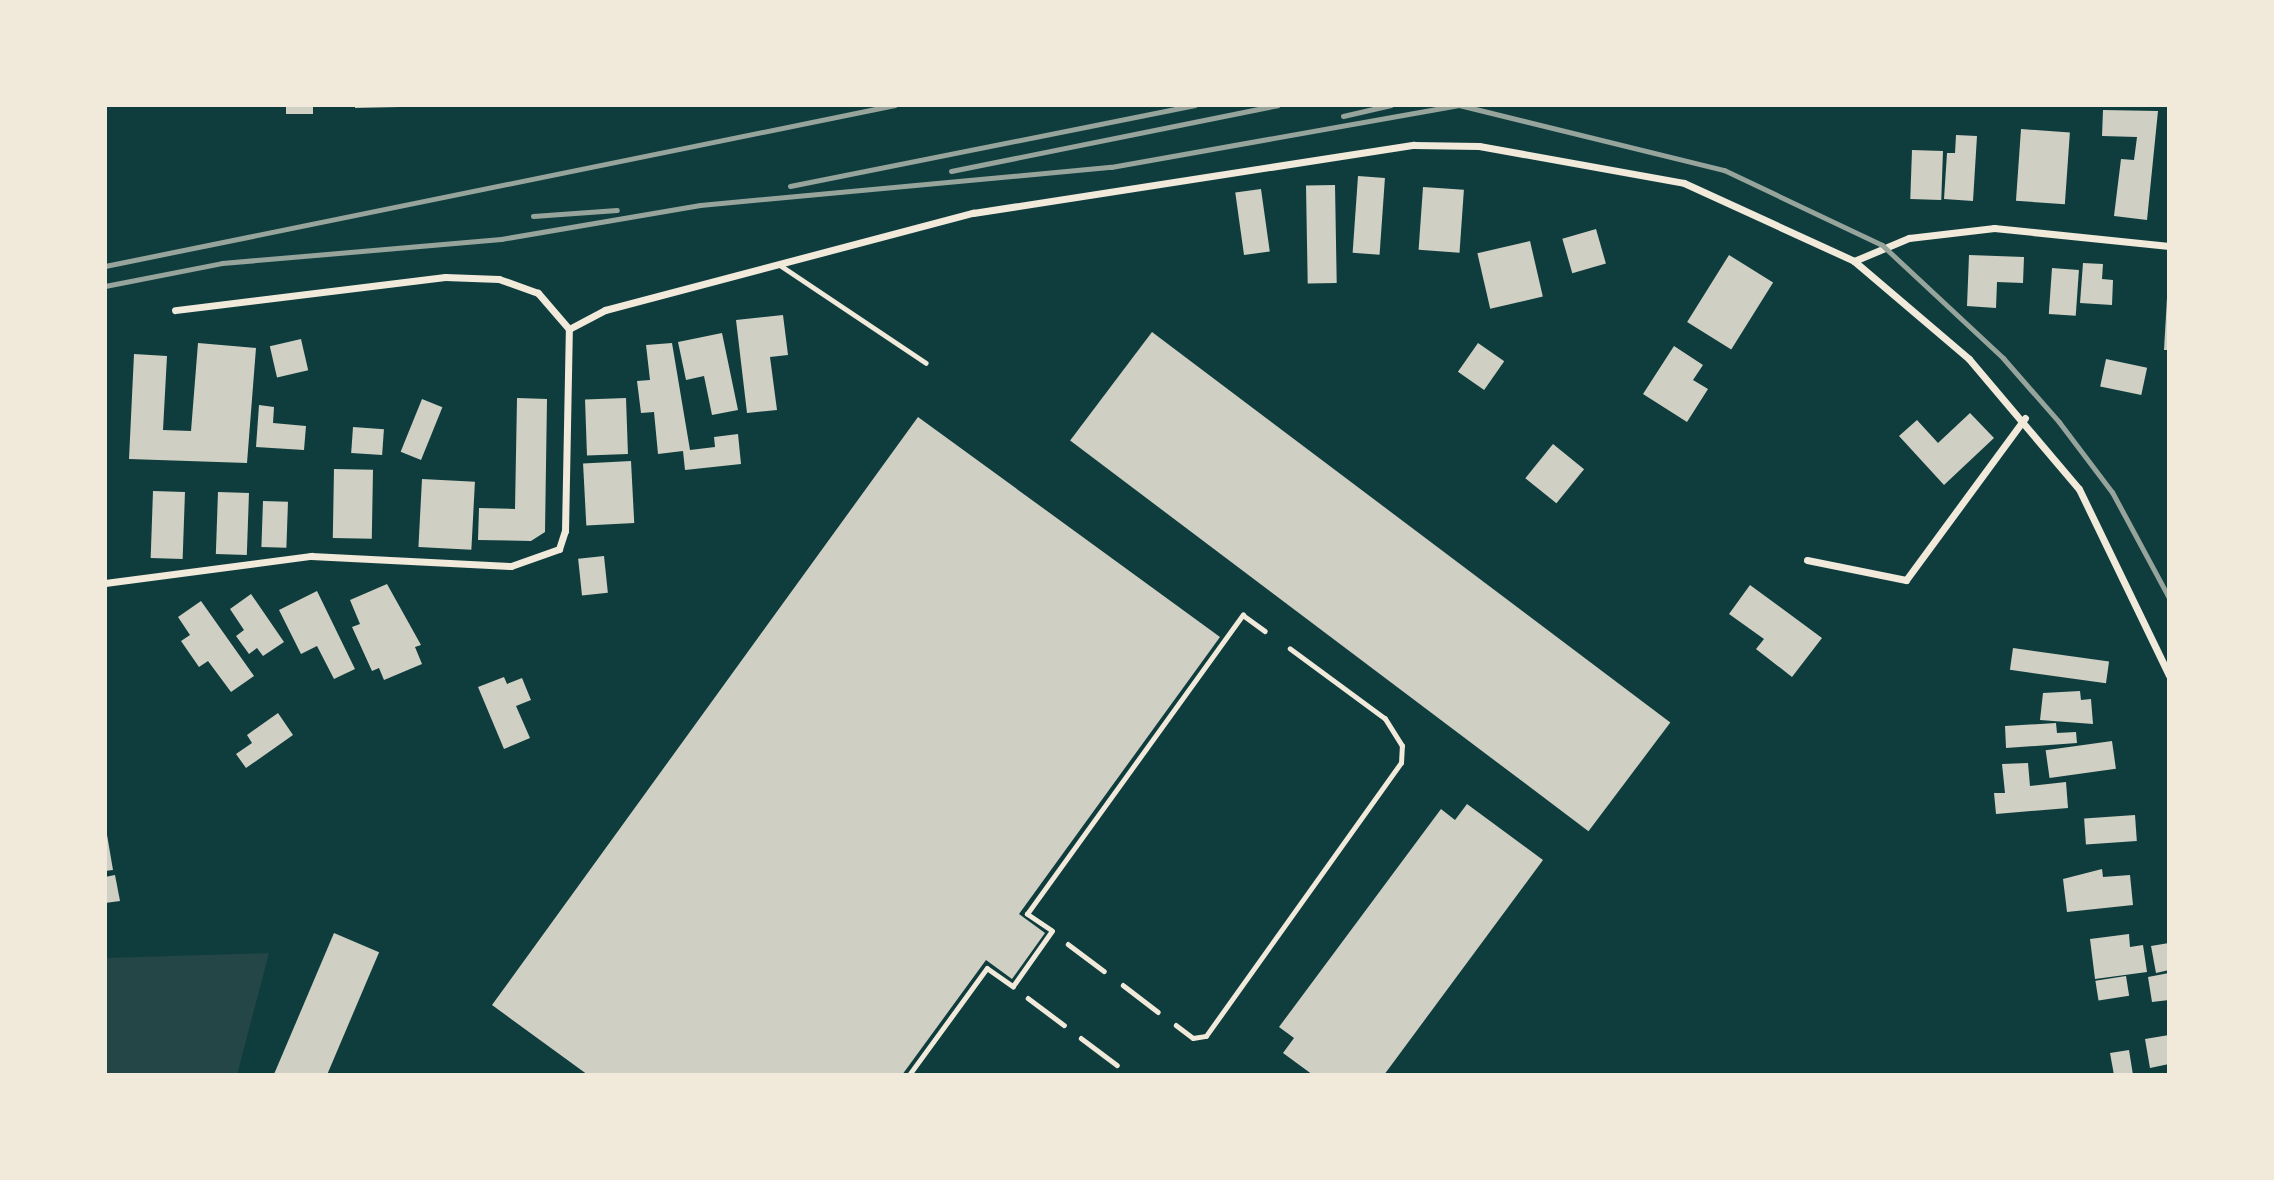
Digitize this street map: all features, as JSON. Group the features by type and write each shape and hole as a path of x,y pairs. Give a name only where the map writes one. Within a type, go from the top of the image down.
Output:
{"street":[{"path":"569,329 605,310 781,266 974,213 1414,145 1479,146 1684,183 1854,261 1902,296 2025,418 2079,489 2169,675"},
{"path":"1854,261 1909,238 1994,228 2169,246"},
{"path":"105,583 311,556 511,566 559,549 565,531 569,329 538,293 499,279 445,277 175,310"},
{"path":"1807,560 1906,580 2025,418"}],"lane":[{"path":"781,266 926,363"}],"path":[{"path":"909,1075 987,968 1013,986 1030,957 1052,932 1027,914 1243,615 1265,631"},
{"path":"1176,1025 1193,1038 1206,1036 1401,764 1402,746 1385,719 1290,649"},
{"path":"1068,944 1104,971"},
{"path":"1123,985 1158,1012"},
{"path":"1028,998 1064,1025"},
{"path":"1082,1038 1117,1065"}],"shaded area":[{"path":"269,953 237,1075 105,1075 105,958"}],"building":[{"path":"286,105 313,105 313,114 286,114"},
{"path":"355,105 400,105 400,107 355,108"},
{"path":"2103,110 2158,111 2147,220 2114,216 2121,159 2134,160 2137,137 2102,136"},
{"path":"2021,129 2070,132 2065,204 2016,201"},
{"path":"1956,135 1977,136 1973,201 1944,199 1947,153 1955,153"},
{"path":"1912,150 1943,151 1941,200 1910,199"},
{"path":"1358,176 1385,178 1380,255 1353,253"},
{"path":"1335,185 1337,283 1308,283 1306,186"},
{"path":"1423,187 1464,190 1460,253 1419,250"},
{"path":"1261,189 1270,251 1244,255 1235,193"},
{"path":"1596,229 1606,264 1572,273 1562,239"},
{"path":"1530,241 1543,297 1490,309 1477,253"},
{"path":"1729,255 1773,283 1731,350 1687,322"},
{"path":"1969,255 2024,257 2023,283 1997,282 1996,308 1967,306"},
{"path":"2083,263 2103,264 2102,279 2113,280 2112,305 2080,303"},
{"path":"2052,268 2079,270 2076,316 2049,314"},
{"path":"2167,298 2169,350 2164,350"},
{"path":"783,315 788,355 770,357 777,410 747,413 736,320"},
{"path":"1152,332 1670,723 1588,831 1070,441"},
{"path":"722,333 738,410 712,415 704,376 686,380 678,342"},
{"path":"301,339 308,370 277,377 270,346"},
{"path":"198,343 256,348 247,463 129,459 134,354 167,356 163,430 191,431"},
{"path":"672,343 690,450 715,447 714,437 738,434 741,464 685,470 683,451 658,454 654,412 641,413 637,381 650,380 646,345"},
{"path":"1478,343 1504,361 1484,390 1458,372"},
{"path":"1674,346 1703,365 1693,380 1708,389 1687,422 1643,394"},
{"path":"2106,359 2147,368 2141,395 2100,386"},
{"path":"517,398 547,399 545,532 531,541 478,540 479,508 515,509"},
{"path":"626,398 628,454 587,455 585,399"},
{"path":"422,399 442,407 421,460 401,452"},
{"path":"259,405 274,407 273,423 306,426 304,450 256,447"},
{"path":"1970,413 1994,438 1944,485 1899,436 1917,420 1938,443"},
{"path":"918,417 1220,637 1019,914 1045,933 1012,979 986,960 902,1075 588,1075 492,1005"},
{"path":"353,427 384,429 382,455 351,453"},
{"path":"1553,444 1584,469 1556,503 1525,478"},
{"path":"631,461 634,523 586,525 583,464"},
{"path":"334,469 373,470 372,539 333,538"},
{"path":"422,479 475,482 471,550 418,547"},
{"path":"153,491 185,492 183,559 151,558"},
{"path":"218,492 249,493 247,555 216,554"},
{"path":"263,501 288,502 286,548 261,547"},
{"path":"604,556 608,593 582,596 578,559"},
{"path":"387,584 421,645 415,647 422,664 384,680 379,668 372,671 352,627 360,624 350,600"},
{"path":"1750,585 1822,638 1792,677 1756,649 1764,639 1729,614"},
{"path":"317,591 355,669 334,679 317,646 301,654 279,610"},
{"path":"251,594 284,642 263,656 257,648 249,654 236,636 244,630 230,609"},
{"path":"201,601 254,676 231,692 208,661 199,667 181,641 190,635 178,617"},
{"path":"2013,648 2109,661 2106,683 2010,670"},
{"path":"504,677 507,684 522,678 531,700 516,706 530,738 504,749 478,687"},
{"path":"2080,691 2081,700 2091,699 2093,724 2040,720 2043,693"},
{"path":"278,713 293,735 246,768 236,754 252,743 247,735"},
{"path":"2056,723 2057,733 2076,732 2077,743 2006,748 2005,726"},
{"path":"2112,741 2116,769 2050,778 2046,750"},
{"path":"2028,763 2030,786 2066,782 2068,808 1996,814 1994,793 2005,793 2002,764"},
{"path":"1467,804 1543,860 1384,1075 1313,1075 1283,1053 1294,1038 1279,1027 1441,809 1455,820"},
{"path":"2135,815 2137,841 2086,844 2084,819"},
{"path":"105,823 113,870 105,871"},
{"path":"2102,869 2103,877 2130,875 2133,905 2067,912 2063,879"},
{"path":"115,875 120,901 105,903 105,877"},
{"path":"334,933 379,952 327,1075 274,1074"},
{"path":"2129,934 2130,947 2143,945 2147,972 2095,979 2090,939"},
{"path":"2169,943 2169,970 2156,973 2151,946"},
{"path":"2169,973 2169,1000 2152,1002 2148,977"},
{"path":"2126,976 2129,996 2099,1001 2095,981"},
{"path":"2169,1035 2169,1064 2150,1068 2145,1039"},
{"path":"2129,1050 2133,1075 2114,1075 2110,1053"}],"railway":[{"path":"105,266 895,105"},
{"path":"790,186 1195,105"},
{"path":"951,171 1277,105"},
{"path":"1343,116 1391,105"},
{"path":"105,286 222,263 501,239 700,205 1111,167 1458,105"},
{"path":"1459,105 1724,170 1882,245 2003,358 2059,422 2112,492 2169,598"},
{"path":"533,216 617,210"}]}
